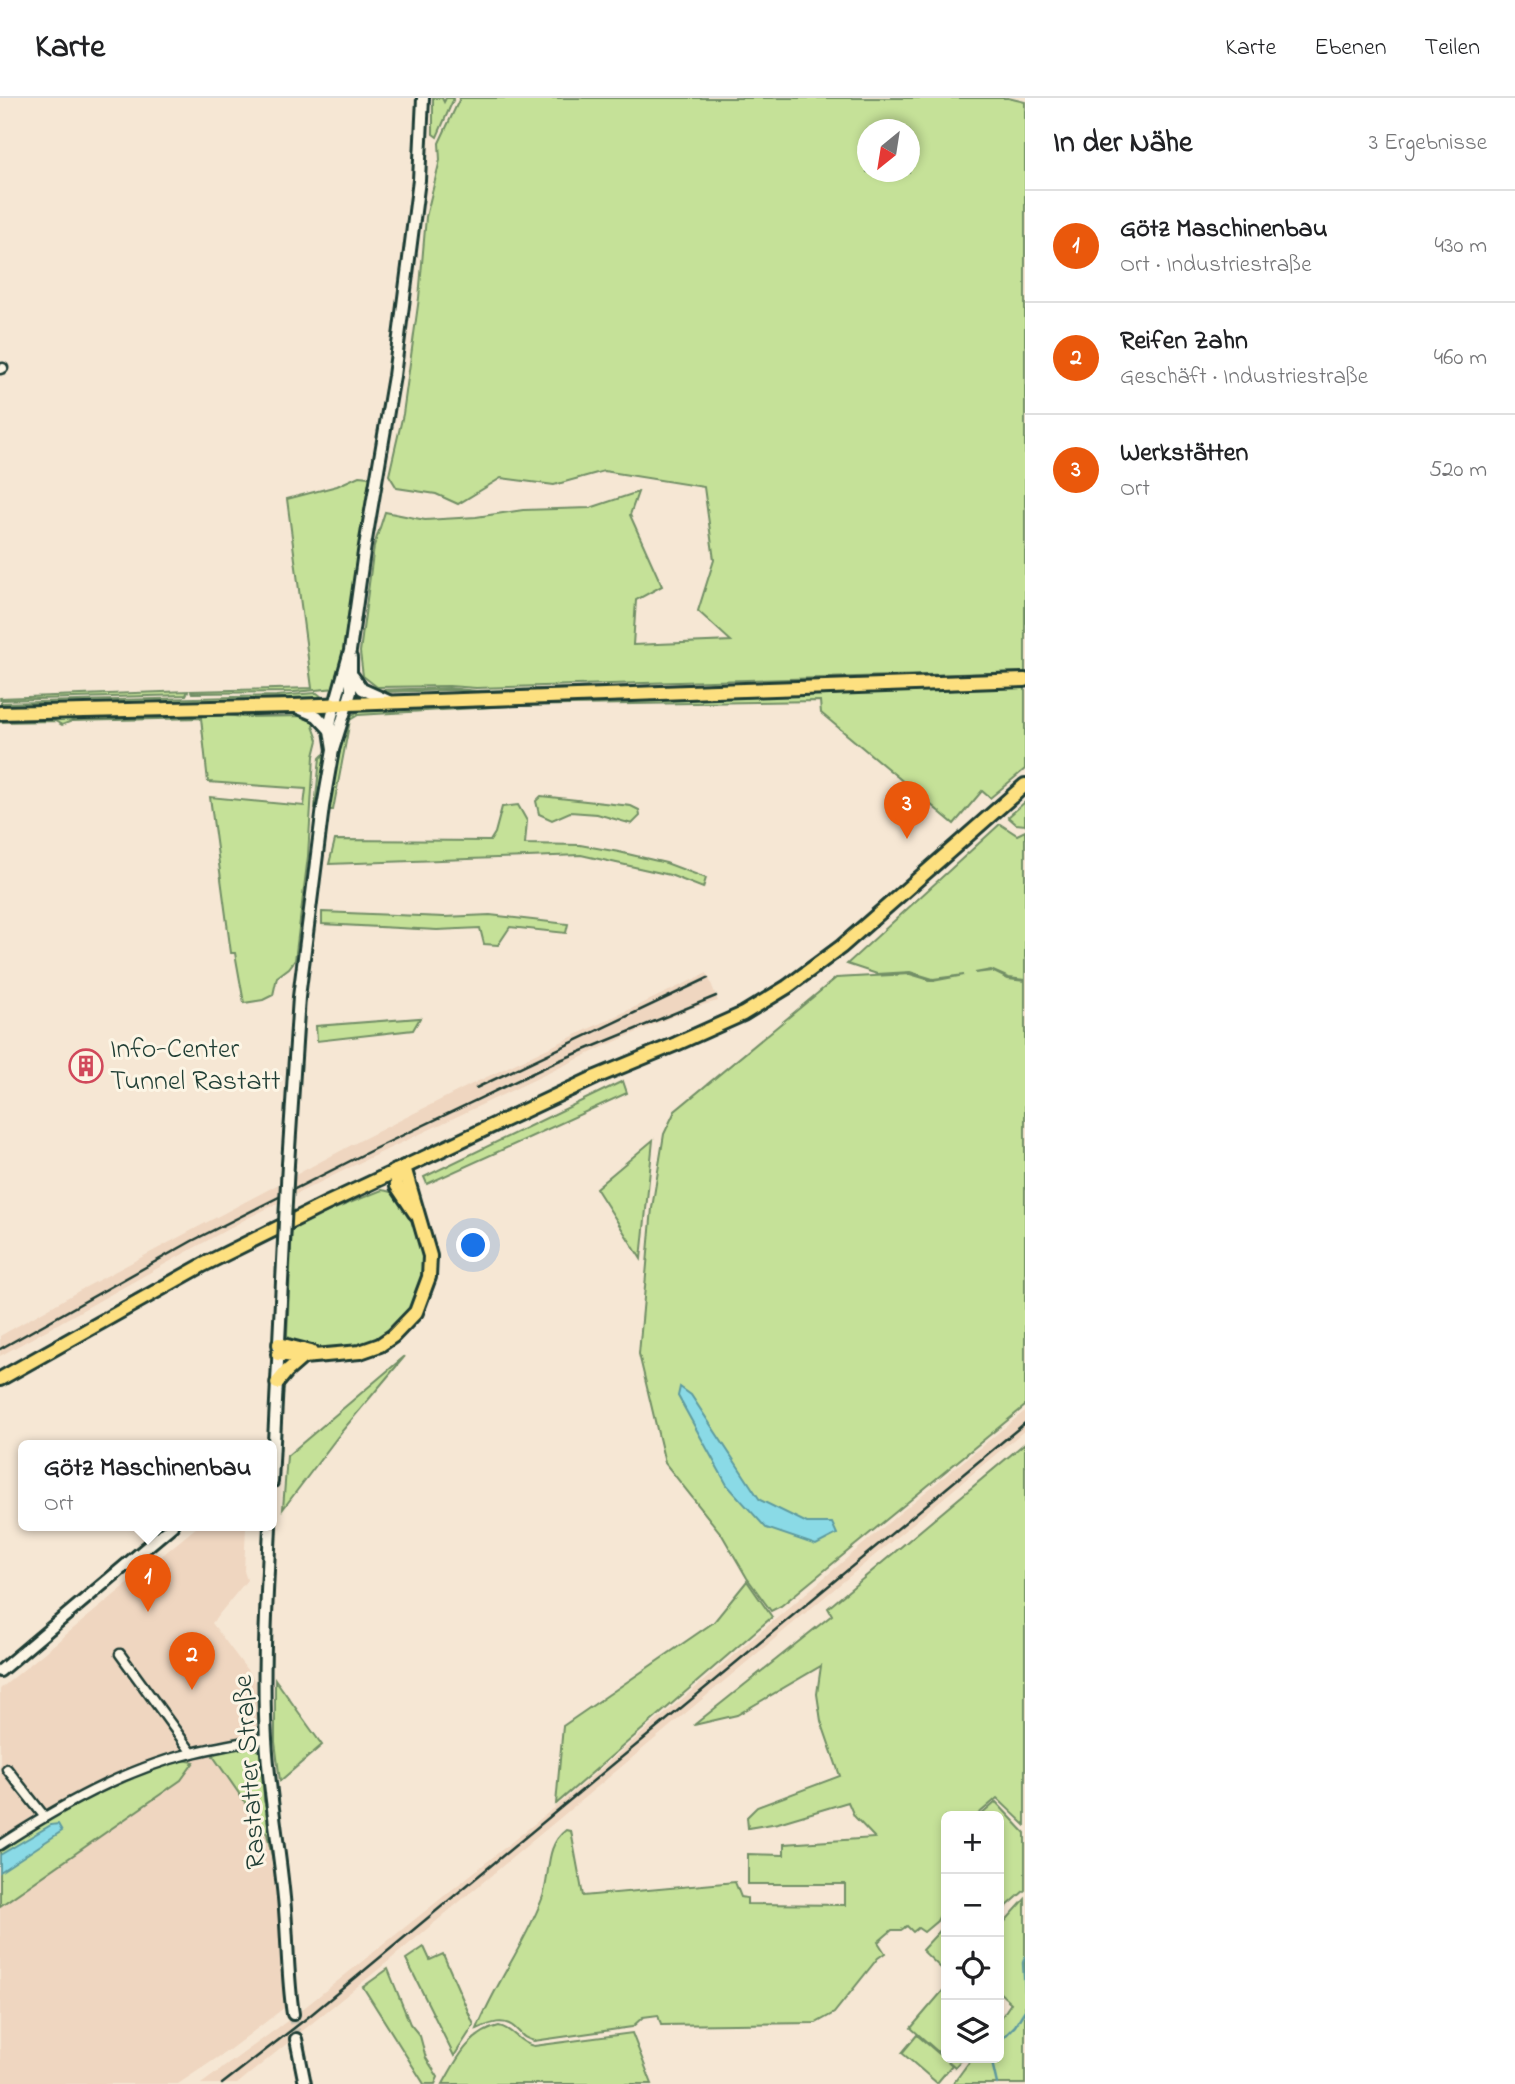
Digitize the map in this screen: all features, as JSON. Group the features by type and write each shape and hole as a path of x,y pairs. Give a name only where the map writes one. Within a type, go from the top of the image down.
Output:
{"main road":[{"path":"0,713 293,706 1025,680"},
{"path":"0,1379 203,1265 596,1077 743,1014 841,947 1025,785"},
{"path":"400,1169 397,1186 400,1194 419,1218"},
{"path":"279,1349 303,1357 360,1352 380,1345 406,1325 416,1312 429,1277 430,1256 400,1169"},
{"path":"368,1184 400,1194"},
{"path":"279,1349 322,1354"},
{"path":"277,1383 303,1357"}],"street":[{"path":"274,1440 299,997 323,807 342,704 406,296 419,180 423,98"},
{"path":"333,750 330,730 352,676 350,651"},
{"path":"352,676 362,689 391,702"},
{"path":"293,706 317,716 330,730"},
{"path":"0,1671 166,1531"},
{"name":"Rastatter Straße","path":"270,1531 266,1738 271,1804 284,1898 288,1982 293,2014"},
{"path":"120,1654 192,1753"},
{"path":"0,1844 44,1816 104,1784 192,1753 266,1738"},
{"path":"7,1769 44,1816"},
{"path":"296,2039 304,2084"}],"shaded area":[{"path":"707,973 718,1001 692,1008 603,1047 363,1161 246,1219 0,1356 0,1336 84,1288 359,1141 470,1085"},
{"path":"1025,1411 1025,1430 385,1964 237,2084 201,2084 290,2019 563,1801 901,1512"},
{"path":"192,1531 246,1531 244,1571 247,1580 212,1623 256,1682 257,1726 238,1737 208,1742 212,1756 267,1835 278,1899 284,2008 178,2084 0,2084 0,1689"}],"green space":[{"path":"433,98 442,98 444,102 446,98 454,98 437,137 433,134"},
{"path":"460,98 1008,98 1025,102 1025,672 476,688 377,687 363,676 360,652 374,546 385,512 425,520 476,517 523,510 590,508 638,492 630,515 662,586 636,600 633,645 731,641 698,611 714,560 704,487 604,471 554,485 501,478 458,504 436,494 397,488 389,475 403,414 419,298 426,217 440,160 439,143"},
{"path":"359,476 369,477 374,483 336,688 294,692 192,693 191,691 312,688 287,499 337,486"},
{"path":"1025,674 483,693 453,690 374,690 449,688 476,691"},
{"path":"1025,685 1025,769 990,798 982,791 954,824 821,713 820,701 510,706 358,715 350,720 333,810 327,810 347,718 359,711 484,703 791,693 831,695 882,690"},
{"path":"188,691 186,695 0,700 0,698"},
{"path":"317,693 322,697 0,708 1,703"},
{"path":"208,713 243,717 306,716 317,720 313,726 318,740 314,756 308,856 295,960 277,977 273,995 263,1000 244,1003 235,953 231,953 210,797 304,806 306,789 208,782 201,718 72,721 62,725 55,721 0,722 0,718"},
{"path":"323,755 325,763 320,809 315,808 320,758"},
{"path":"541,796 631,806 639,810 640,816 632,824 597,814 570,812 552,820 539,814 536,801"},
{"path":"1025,802 1025,825 1016,824 1008,817"},
{"path":"518,805 527,821 525,844 580,845 666,863 706,878 703,888 670,875 581,855 329,864 335,840 490,841 502,807"},
{"path":"1000,824 1017,835 1025,831 1025,980 1009,978 991,970 975,973 992,971 1008,979 1025,981 1025,1406 781,1606 771,1611 747,1578 722,1535 665,1463 639,1354 652,1208 664,1134 675,1111 836,978 910,974 933,981 964,975 933,979 910,972 877,974 847,964"},
{"path":"322,912 444,917 490,915 568,924 566,933 510,927 498,945 484,944 480,928 437,930 322,924"},
{"path":"420,1018 413,1030 317,1041 316,1026"},
{"path":"623,1081 627,1093 427,1184 424,1177"},
{"path":"653,1140 641,1259 596,1188"},
{"path":"382,1190 391,1192 404,1202 415,1225 427,1267 424,1285 416,1302 393,1329 362,1345 326,1348 304,1345 290,1339 287,1335 292,1226"},
{"path":"405,1356 342,1431 283,1509 287,1456"},
{"path":"1025,1443 1025,1825 997,1798 982,1811 941,1811 941,1913 937,1921 924,1932 918,1928 913,1932 907,1926 901,1930 892,1930 878,1942 885,1953 834,2013 816,2023 661,2025 658,2015 643,2017 632,2027 534,2041 506,2023 496,2022 477,2029 535,1916 545,1890 554,1844 566,1830 571,1831 583,1896 735,1882 741,1897 747,1898 747,1904 845,1905 845,1884 748,1884 748,1854 784,1855 784,1844 875,1838 854,1816 848,1802 778,1823 748,1828 747,1817 757,1807 840,1776 821,1721 817,1694 821,1666 737,1715 694,1725 832,1615 828,1608"},
{"path":"747,1581 772,1617 556,1804 563,1726 714,1622"},
{"path":"275,1679 322,1745 280,1781 275,1742"},
{"path":"249,1746 262,1752 264,1801 269,1814 276,1861 273,1861 267,1834 213,1756 216,1752"},
{"path":"182,1760 194,1762 181,1780 0,1906 0,1849 91,1795 134,1776"},
{"path":"996,1802 1025,1833 1025,1890 1006,1907 1004,1811 986,1811"},
{"path":"1025,1899 1025,2084 953,2084 968,2063 1004,2063 1004,2014 1011,2003 1004,1997 1004,1922"},
{"path":"941,1929 941,1968 922,1950"},
{"path":"424,1947 430,1960 443,1954 474,2025 454,2056 406,1959"},
{"path":"388,1969 410,2024 420,2036 426,2058 438,2077 435,2084 424,2084 363,1987"},
{"path":"941,1993 941,2055 911,2028"},
{"path":"499,2026 534,2046 632,2033 652,2084 443,2084 465,2048 489,2029"},
{"path":"917,2035 941,2056 941,2063 952,2065 937,2083 902,2053"}],"water":[{"path":"680,1387 691,1395 760,1500 807,1523 832,1523 837,1534 816,1545 766,1528 727,1485 678,1396"},
{"path":"58,1824 62,1831 0,1872 0,1855 51,1825"}],"waterway":[{"path":"1025,1957 1025,1992"},
{"path":"1004,2037 1025,2010"},
{"path":"992,2063 997,2084"}],"tunnel":[{"path":"293,2014 296,2039"}],"railway":[{"path":"476,1088 708,978"},
{"path":"0,1349 192,1241 374,1149 558,1061 716,996"},
{"path":"222,2084 307,2018 1025,1423"}],"place":[{"name":"Werkstätten","path":"907,839"},
{"name":"Info-Center Tunnel Rastatt","path":"86,1066"},
{"name":"Götz Maschinenbau","path":"148,1612"},
{"name":"Reifen Zahn","path":"192,1690"}]}
